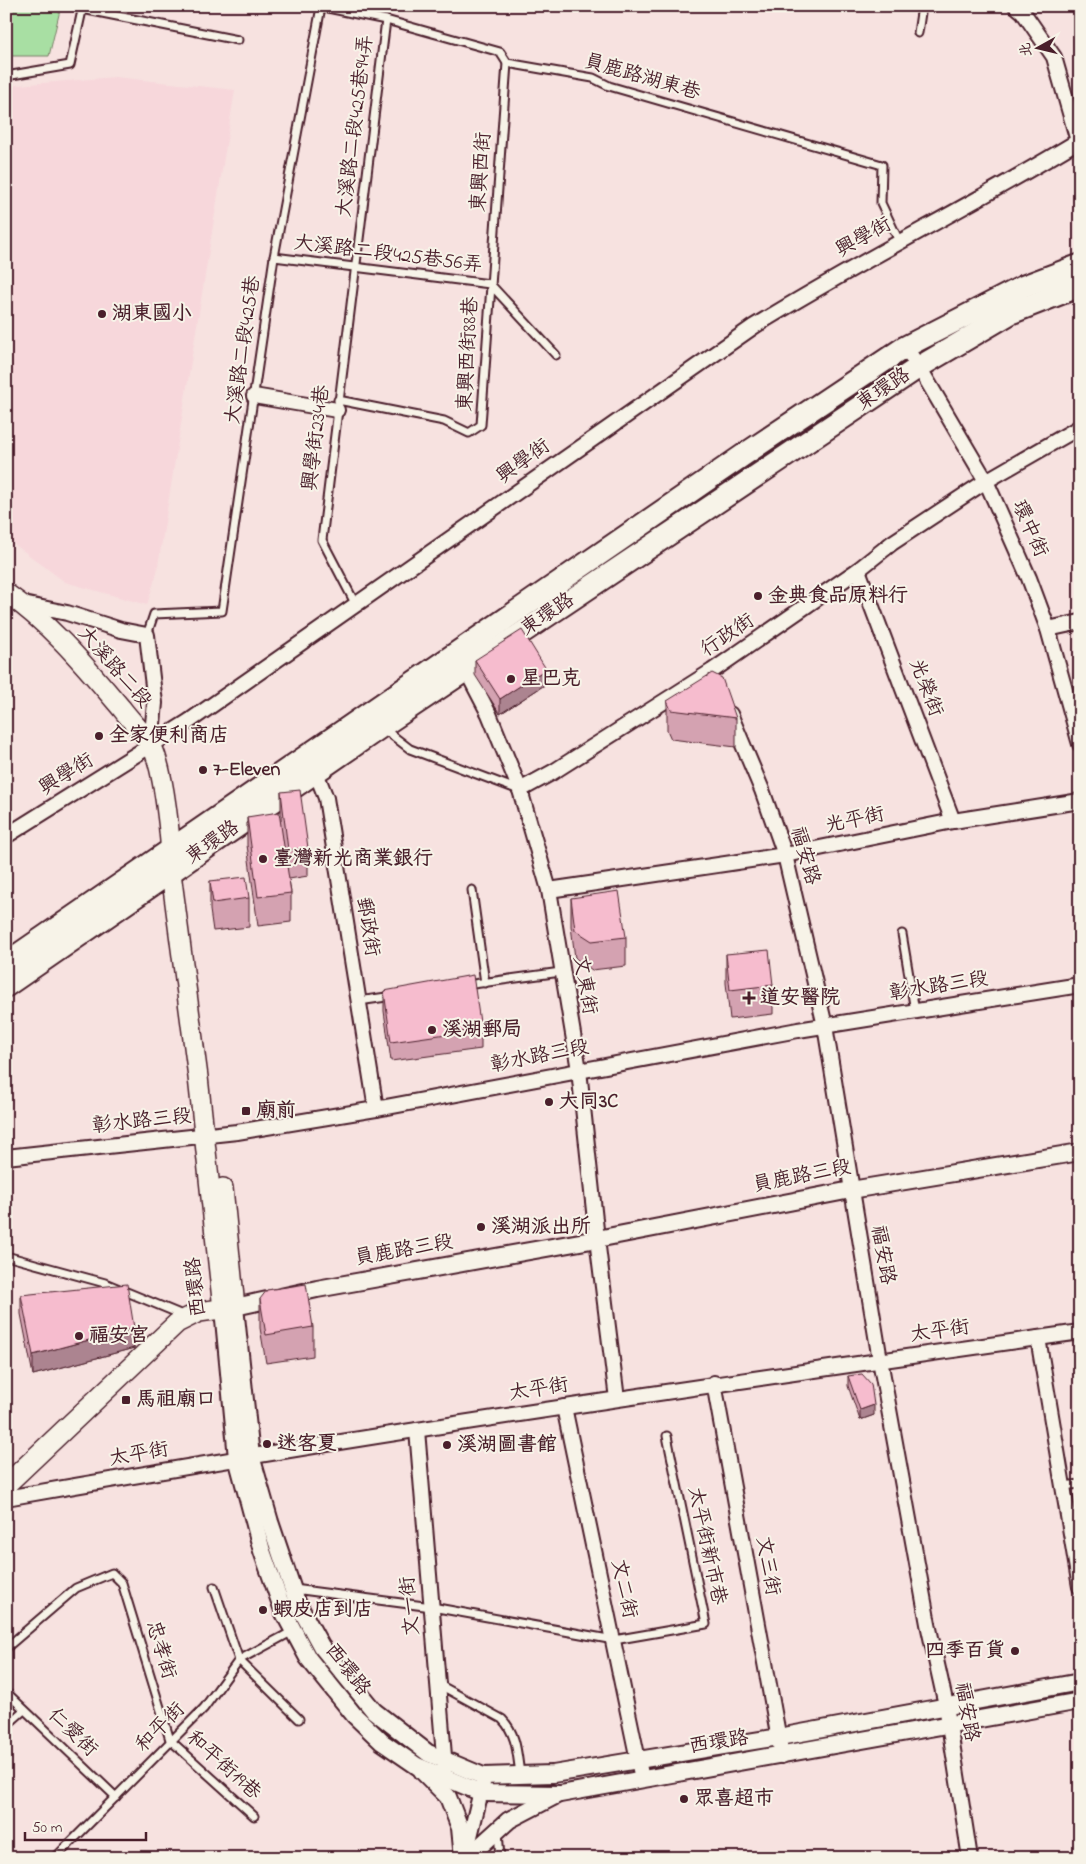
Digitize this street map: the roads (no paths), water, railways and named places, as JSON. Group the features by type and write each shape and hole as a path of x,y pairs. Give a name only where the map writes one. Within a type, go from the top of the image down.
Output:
{"main road":[{"name":"東環路","path":"312,763 381,727 461,662 745,454 905,347 1024,286 1080,265"},
{"name":"東環路","path":"6,986 312,763 461,662 919,366 1011,314 1080,286"},
{"name":"大溪路二段","path":"14,598 70,650 151,745 160,775 175,862"},
{"name":"東環路","path":"6,963 175,862"},
{"name":"西環路","path":"175,862 211,1134 229,1308"},
{"name":"員鹿路三段","path":"6,1486 178,1323 199,1312 229,1308"}],"street":[{"path":"1016,6 1054,57 1079,144"},
{"name":"興學街","path":"6,836 151,745 356,606 581,446 752,328 899,241 1079,144"},
{"name":"環中街","path":"905,347 919,366 986,481 1029,578 1048,629 1080,744"},
{"path":"254,396 338,405"},
{"name":"行政街","path":"520,790 714,676 892,543 986,481 1080,427"},
{"name":"光榮街","path":"858,570 953,821"},
{"path":"14,598 67,612 121,630 146,635 155,703 151,745"},
{"path":"1048,629 1080,622"},
{"name":"文東街","path":"461,662 489,714 520,790 549,890 561,972 579,1070 597,1239 617,1399"},
{"name":"福安路","path":"723,698 762,790 785,855 825,1026 880,1360 928,1624 946,1705 970,1858"},
{"name":"郵政街","path":"312,763 326,798 376,1109"},
{"name":"光平街","path":"549,890 785,855 953,821 1080,801"},
{"name":"彰水路三段","path":"6,1157 211,1134 376,1109 825,1026 1080,985"},
{"name":"員鹿路三段","path":"229,1308 317,1289 597,1239 851,1190 1080,1152"},
{"name":"西環路","path":"229,1308 244,1457 262,1551 284,1613 308,1658 354,1715 382,1742 417,1766 482,1793 560,1794 782,1756 1080,1701"},
{"name":"太平街","path":"6,1498 244,1457 714,1383 1080,1332"},
{"path":"1038,1338 1080,1587"},
{"name":"文三街","path":"714,1383 782,1756"},
{"name":"文二街","path":"564,1407 642,1779"},
{"name":"文一街","path":"417,1430 446,1778"},
{"name":"西環路","path":"244,1457 270,1522 297,1602 320,1646 374,1711 428,1753 483,1776 553,1774 639,1761 1080,1682"},
{"path":"417,1766 448,1797 460,1828 465,1858"},
{"path":"465,1858 482,1793 483,1776"},
{"path":"465,1858 523,1812 560,1794"}],"lane":[{"path":"918,33 922,6"},
{"path":"6,76 70,66 82,7 238,40"},
{"name":"員鹿路湖東巷","path":"319,7 386,20 500,52 507,63 593,78 609,86 882,165 881,204 899,241"},
{"name":"大溪路二段425巷","path":"146,635 154,614 222,611 274,257 319,7"},
{"name":"大溪路二段425巷94弄","path":"354,266 386,20"},
{"name":"東興西街","path":"490,284 507,63"},
{"name":"大溪路二段425巷56弄","path":"274,257 490,284 556,355"},
{"name":"興學街234巷","path":"354,266 322,540 356,606"},
{"name":"東興西街88巷","path":"338,405 444,421 469,433 481,425 490,284"},
{"path":"381,727 410,749 520,790"},
{"path":"472,890 485,983"},
{"path":"902,934 915,1011"},
{"path":"456,987 561,972"},
{"path":"359,1001 398,995"},
{"path":"6,1256 105,1283 188,1317"},
{"name":"太平街新市巷","path":"293,1589 432,1607 614,1640 706,1624 667,1436"},
{"path":"1063,1486 1080,1484"},
{"name":"忠孝街","path":"6,1648 76,1588 112,1573 122,1583 170,1740"},
{"path":"214,1587 239,1660 299,1719"},
{"name":"和平街","path":"55,1858 116,1798 170,1740 204,1708 239,1660 294,1631"},
{"path":"438,1684 502,1719 508,1725 513,1732 520,1775"},
{"name":"仁愛街","path":"6,1692 116,1798"},
{"path":"6,1726 24,1710"},
{"name":"和平街19巷","path":"170,1740 254,1816"},
{"path":"498,1830 500,1858"}],"place":[{"name":"湖東國小","path":"102,314"},
{"name":"金典食品原料行","path":"758,596"},
{"name":"星巴克","path":"511,679"},
{"name":"全家便利商店","path":"99,736"},
{"name":"7-Eleven","path":"203,770"},
{"name":"臺灣新光商業銀行","path":"263,859"},
{"name":"道安醫院","path":"749,998"},
{"name":"溪湖郵局","path":"432,1030"},
{"name":"大同3C","path":"549,1102"},
{"name":"廟前","path":"246,1111"},
{"name":"溪湖派出所","path":"481,1227"},
{"name":"福安宮","path":"79,1336"},
{"name":"馬祖廟口","path":"126,1400"},
{"name":"迷客夏","path":"267,1444"},
{"name":"溪湖圖書館","path":"447,1445"},
{"name":"蝦皮店到店","path":"263,1610"},
{"name":"四季百貨","path":"1015,1651"},
{"name":"眾喜超市","path":"684,1799"}]}
